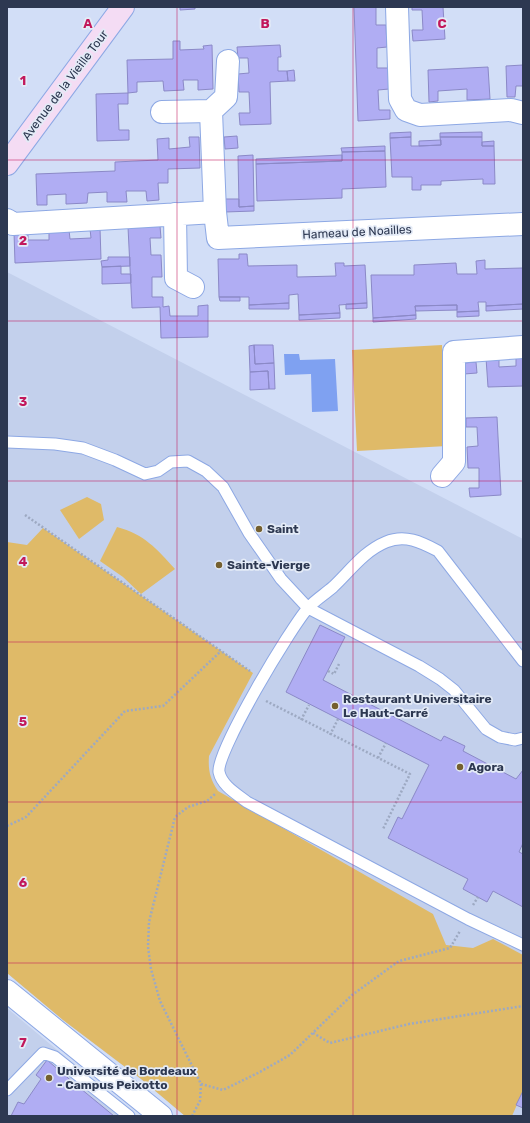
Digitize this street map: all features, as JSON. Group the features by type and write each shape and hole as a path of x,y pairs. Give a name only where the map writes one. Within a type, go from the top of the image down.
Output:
{"street":[{"name":"Avenue de la Vieille Tour","path":"7,164 123,7"},
{"path":"397,7 400,99 406,110 420,115 511,110 523,113"},
{"path":"162,112 210,111 226,97 228,62"},
{"name":"Hameau de Noailles","path":"210,111 215,212 218,238 523,224"},
{"path":"7,220 13,224 215,212"},
{"path":"175,214 176,278 193,287"},
{"path":"442,476 454,462 454,352 523,347"},
{"path":"7,991 161,1116"}],"lane":[{"path":"7,442 56,444 83,448 115,460 145,474 158,471 171,462 188,461 206,471 223,487 249,533 281,579 308,608 419,666 440,679 454,690 486,729 500,737 515,740 523,738"},
{"path":"523,661 438,551 423,543 410,539 387,542 361,559 338,583 308,608 262,679 226,746 219,763 219,772 223,782 247,802 468,919 523,945"},
{"path":"7,1090 43,1052 55,1057 129,1116"}],"path":[{"path":"25,515 262,679"},
{"path":"7,826 26,817 126,711 163,706 222,651"},
{"path":"328,671 334,674 339,664"},
{"path":"254,694 301,720 410,774 383,829"},
{"path":"301,720 309,705"},
{"path":"330,734 338,719"},
{"path":"378,758 386,743"},
{"path":"192,1116 200,1101 200,1084 160,1001 151,969 148,947 149,922 175,817 188,807 207,801 218,791 223,782"},
{"path":"200,1084 223,1090 290,1055 352,995 399,961 450,948 468,919"},
{"path":"312,1033 330,1043 409,1024 523,1006"}],"shaded area":[{"path":"7,272 523,539 523,1116 185,1116 141,1079 63,1020 7,973"},
{"path":"442,345 447,446 357,451 352,350"},
{"path":"87,497 101,504 104,520 79,539 60,510"},
{"path":"117,527 135,534 149,543 175,569 141,594 123,577 100,561"},
{"path":"43,528 253,673 209,756 210,774 218,791 433,914 446,945 473,948 493,939 523,955 523,1091 512,1116 185,1116 141,1079 63,1020 7,973 7,542 27,545"},
{"name":"Université de Bordeaux - Campus Peixotto","path":"7,1008 124,1106 137,1116 7,1116"}],"water":[{"path":"284,354 299,354 300,360 335,359 338,411 312,412 311,374 285,375"}],"building":[{"path":"180,7 195,7 195,9 180,10"},
{"path":"354,7 376,7 376,25 386,25 387,47 377,48 377,68 388,68 389,89 378,90 379,110 390,110 390,119 358,121"},
{"path":"412,7 443,7 445,39 413,41 412,30 423,30 422,10 412,10"},
{"path":"173,41 180,41 180,50 204,49 203,46 212,45 213,89 198,90 198,80 183,80 184,90 164,91 163,81 137,82 137,92 128,93 127,60 173,59"},
{"path":"280,45 281,57 278,57 278,71 287,71 288,81 270,82 271,124 240,125 239,113 250,113 249,92 239,92 238,74 249,73 248,58 238,58 237,47"},
{"path":"523,65 523,86 516,86 515,97 507,97 506,66"},
{"path":"488,67 490,99 467,100 467,89 438,91 438,101 429,102 428,70"},
{"path":"294,70 295,81 288,81 287,71"},
{"path":"128,93 128,104 118,104 119,130 129,130 129,140 97,141 96,94"},
{"path":"411,132 411,137 390,138 390,133"},
{"path":"482,132 482,137 440,137 440,133"},
{"path":"237,136 238,148 225,149 224,137"},
{"path":"189,137 199,137 200,168 168,169 168,183 158,183 159,200 147,201 146,191 126,191 127,202 107,202 107,192 88,193 87,203 66,204 66,194 47,195 47,205 37,205 36,174 115,171 115,162 158,160 157,139 169,138 169,149 190,147"},
{"path":"411,137 411,146 419,146 441,145 440,137 482,137 482,146 494,146 495,184 483,184 483,179 441,181 441,185 421,185 421,190 412,190 412,177 392,177 390,138"},
{"path":"441,140 441,145 419,146 419,141"},
{"path":"494,141 494,146 482,146 482,142"},
{"path":"385,146 385,151 342,152 341,148"},
{"path":"385,151 386,187 342,189 342,198 257,201 256,164 342,161 342,152"},
{"path":"253,155 254,206 239,207 238,156"},
{"path":"342,155 342,161 256,164 256,159"},
{"path":"225,199 239,199 239,207 254,206 254,211 225,212"},
{"path":"160,226 161,238 150,238 151,255 161,255 162,277 152,277 152,297 163,297 163,307 169,306 170,316 198,316 198,306 208,305 208,337 161,338 160,307 132,308 128,227"},
{"path":"100,228 101,259 15,263 14,232 28,232 28,240 49,240 49,231 69,230 70,239 91,238 90,229"},
{"path":"239,254 247,254 248,266 297,265 297,277 336,276 335,263 344,263 344,266 365,265 367,303 339,305 340,313 299,315 298,294 289,295 289,303 249,305 249,297 219,297 218,259 239,259"},
{"path":"108,257 130,257 130,266 102,267 101,261 108,260"},
{"path":"485,260 485,269 523,268 523,304 486,306 486,302 478,302 479,311 457,312 457,305 415,306 416,315 373,318 371,275 414,275 414,265 456,263 457,274 477,274 476,261"},
{"path":"121,266 121,274 131,274 131,283 102,284 102,267"},
{"path":"219,297 240,297 240,301 220,301"},
{"path":"289,303 289,309 249,309 249,305"},
{"path":"367,303 367,308 346,309 346,304"},
{"path":"523,304 523,309 486,311 486,306"},
{"path":"457,305 457,310 416,311 415,306"},
{"path":"479,311 479,316 457,317 457,312"},
{"path":"340,313 340,318 299,320 299,315"},
{"path":"416,315 416,319 373,322 373,318"},
{"path":"254,345 273,345 274,363 255,364"},
{"path":"254,345 255,364 274,363 275,389 269,389 268,371 250,372 249,346"},
{"path":"523,355 523,386 488,387 486,358 499,357 499,367 516,366 516,356"},
{"path":"476,362 477,373 464,374 464,363"},
{"path":"268,371 269,389 250,390 250,372"},
{"path":"497,417 501,495 470,497 469,488 479,488 479,468 468,468 467,447 478,446 477,427 466,427 466,418"},
{"name":"Agora","path":"320,625 345,637 323,680 441,741 444,736 465,746 463,751 516,779 523,770 523,843 519,852 523,854 523,907 493,891 487,902 463,889 468,879 388,838 398,817 402,819 429,765 286,692"},
{"path":"47,1060 114,1116 11,1116 18,1102 24,1104 41,1079 36,1075"},
{"path":"523,1091 523,1108 516,1105"}],"place":[{"name":"Saint","path":"259,529"},
{"name":"Sainte-Vierge","path":"219,565"},
{"name":"Restaurant Universitaire Le Haut-Carré","path":"335,706"},
{"name":"Agora","path":"460,767"},
{"name":"Université de Bordeaux - Campus Peixotto","path":"49,1078"}]}
